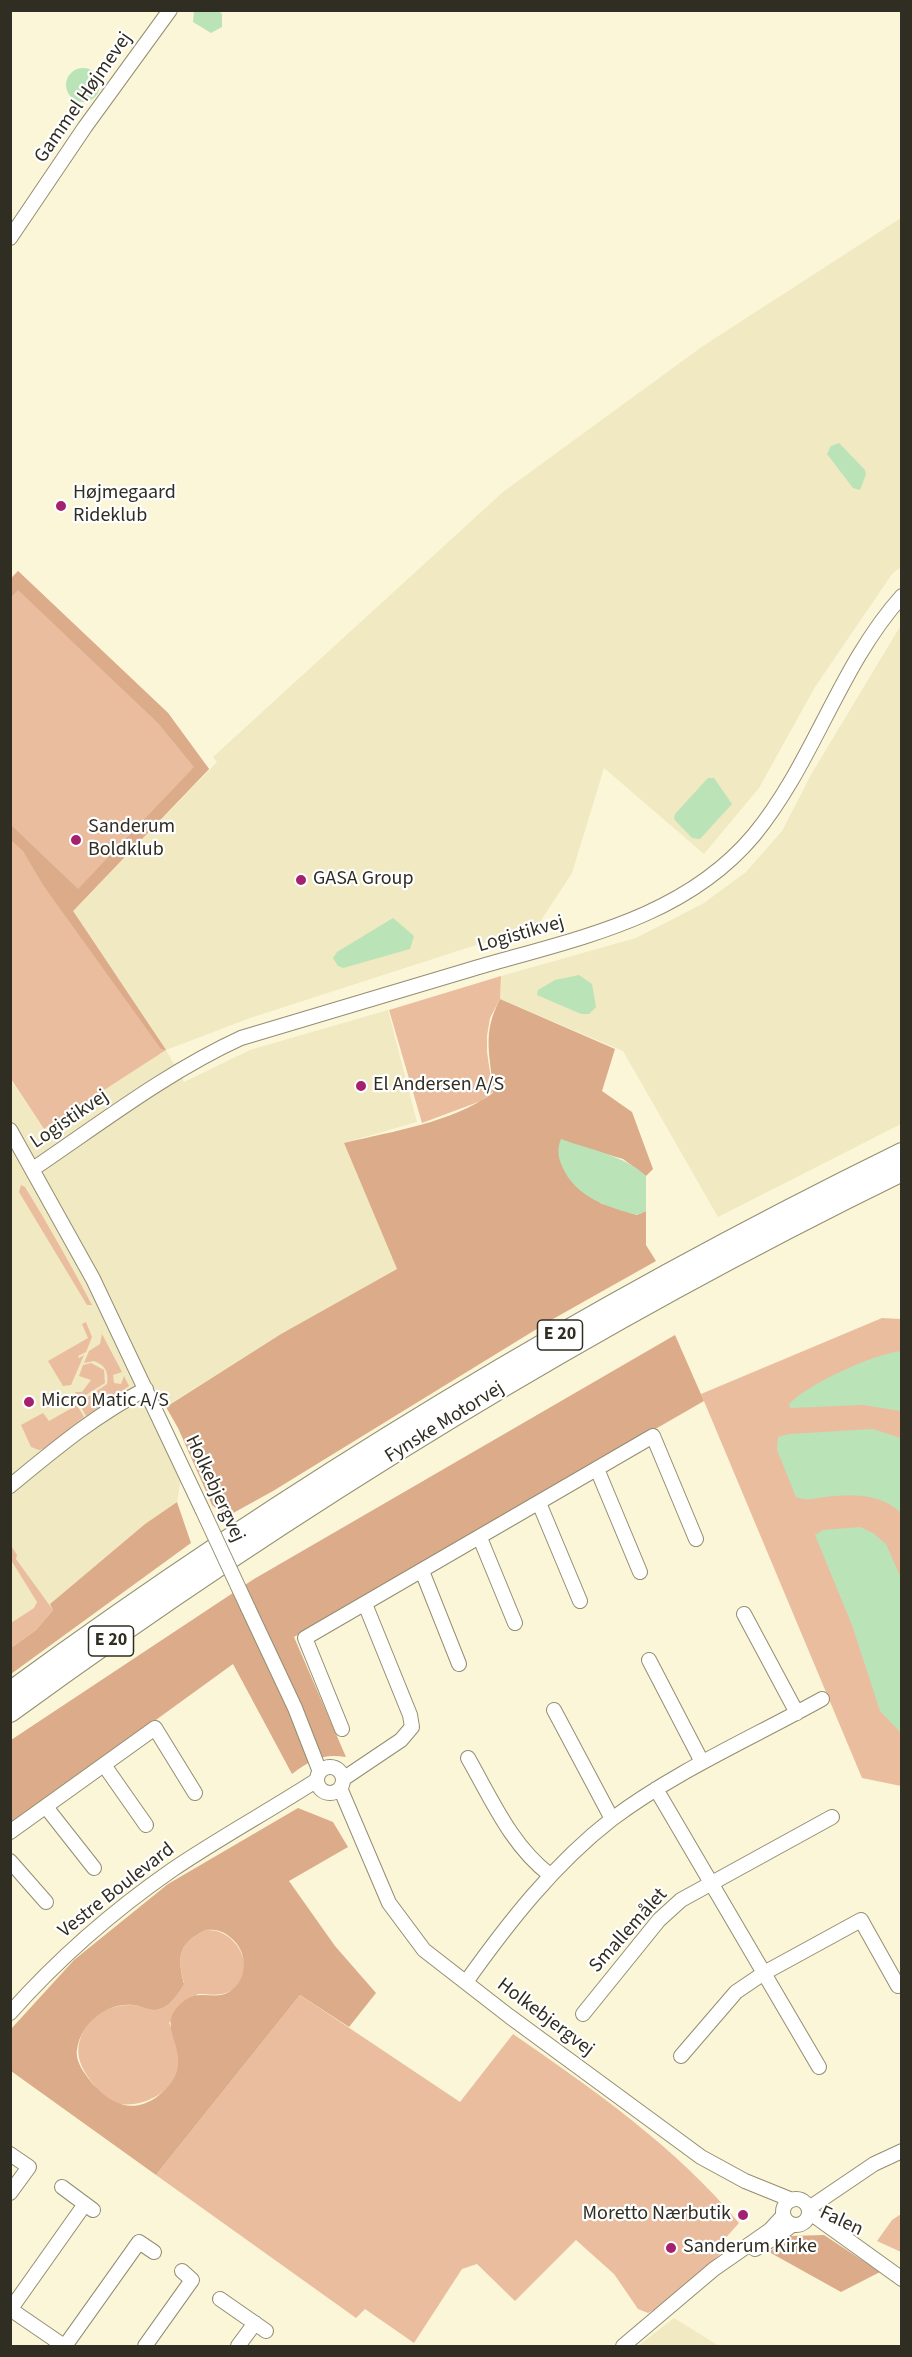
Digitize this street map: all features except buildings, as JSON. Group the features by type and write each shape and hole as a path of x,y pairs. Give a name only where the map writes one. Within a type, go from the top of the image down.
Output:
{"highway":[{"name":"Fynske Motorvej","path":"10,1692 179,1574 439,1407 652,1283 902,1153"},
{"name":"Fynske Motorvej","path":"10,1712 147,1615 297,1515 469,1408 659,1298 902,1171"}],"street":[{"name":"Gammel Højmevej","path":"10,238 85,127 170,10"},
{"name":"Logistikvej","path":"33,1168 175,1072 204,1055 241,1038 625,924 688,893 743,848 769,815 867,640 902,596"},
{"name":"Holkebjergvej","path":"10,1130 96,1286 389,1903 412,1937 466,1982 667,2134 717,2166 803,2205"},
{"path":"10,1486 107,1409 146,1389"},
{"path":"342,1729 305,1638 653,1436 696,1539"},
{"path":"597,1469 640,1572"},
{"path":"539,1503 580,1601"},
{"path":"480,1538 515,1623"},
{"path":"422,1571 459,1664"},
{"name":"Vestre Boulevard","path":"10,2013 64,1958 136,1896 204,1849 408,1734 412,1727 410,1715 365,1604"},
{"path":"744,1614 797,1713"},
{"path":"649,1660 702,1762"},
{"path":"466,1982 550,1875 612,1819 702,1762 822,1699"},
{"path":"554,1710 612,1819"},
{"path":"10,1832 155,1728 195,1793"},
{"path":"468,1758 514,1839 525,1854 550,1875"},
{"path":"104,1765 146,1825"},
{"path":"656,1790 819,2067"},
{"path":"46,1807 94,1868"},
{"name":"Smallemålet","path":"583,2014 659,1920 681,1900 710,1882 832,1817"},
{"path":"10,1861 46,1902"},
{"path":"681,2056 736,1992 764,1973 861,1920 898,1986"},
{"path":"790,2219 785,2205 803,2205 853,2171 902,2151"},
{"path":"10,2154 29,2167 10,2193"},
{"name":"Holkebjergvej","path":"746,2181 790,2219"},
{"path":"62,2187 89,2207 11,2309 64,2346 139,2242 154,2252"},
{"path":"623,2346 738,2251 790,2219 807,2219 803,2205"},
{"name":"Falen","path":"803,2205 865,2255 902,2279"},
{"name":"Falen","path":"790,2219 865,2255"},
{"path":"145,2346 192,2280 182,2271"},
{"path":"220,2299 260,2327 238,2346"}],"shaded area":[{"path":"218,10 222,14 222,27 211,33 193,22 194,11"},
{"path":"83,68 95,73 100,85 95,97 83,102 71,97 66,85 71,73"},
{"path":"901,218 901,567 892,574 815,687 759,788 704,854 604,768 572,873 538,925 250,1018 166,1050 73,911 217,762 213,757 503,492 703,346"},
{"path":"839,443 865,470 866,474 860,490 853,488 827,454 831,446"},
{"name":"Sanderum Boldklub","path":"18,571 168,713 209,769 73,911 166,1050 44,1129 11,1079 10,576 12,577"},
{"path":"18,571 168,713 209,769 73,911 166,1050 161,1049 43,885 23,851 11,840 11,825 78,889 194,767 158,723 18,590 11,597 11,579"},
{"path":"901,625 901,1124 718,1217 623,1051 500,999 501,976 636,938 704,903 746,872 782,831 812,773"},
{"path":"708,778 714,778 732,804 700,839 692,838 674,819 675,814"},
{"path":"393,918 414,936 410,949 343,968 338,966 333,958 337,952"},
{"path":"579,975 592,984 596,1007 589,1014 581,1014 537,995 538,990 555,980"},
{"path":"501,976 500,999 490,1018 487,1036 493,1092 481,1101 422,1123 389,1010"},
{"path":"500,999 615,1049 602,1091 632,1112 653,1169 646,1176 623,1159 586,1148 600,1203 637,1215 646,1211 646,1245 656,1261 553,1319 273,1491 226,1517 212,1505 178,1428 166,1407 281,1334 397,1269 344,1143 440,1119 459,1112 493,1093 489,1035 494,1012"},
{"path":"388,1010 417,1122 344,1143 397,1269 281,1334 160,1410 191,1476 180,1484 177,1502 145,1524 50,1604 53,1610 11,1648 10,1079 44,1129 166,1050 184,1082 250,1050"},
{"path":"561,1139 617,1158 638,1169 646,1176 646,1211 637,1215 626,1212 593,1199 575,1186 562,1166 558,1152"},
{"path":"21,1185 25,1187 43,1216 92,1305 87,1305 19,1192"},
{"path":"882,1318 901,1319 901,1786 862,1778 701,1394"},
{"path":"86,1322 92,1337 86,1352 78,1356 79,1358 84,1355 71,1385 63,1386 48,1361 88,1338 82,1324"},
{"path":"102,1334 122,1372 113,1375 114,1383 121,1384 124,1376 129,1386 86,1416 79,1403 107,1384 107,1373 101,1365 94,1361 84,1363 89,1351 100,1344"},
{"path":"675,1335 704,1401 294,1637 346,1757 330,1756 317,1759 292,1774 233,1664 11,1825 11,1740 254,1579"},
{"path":"901,1351 901,1411 863,1405 790,1408 789,1404 826,1379 874,1358"},
{"path":"91,1363 104,1370 105,1383 78,1400 75,1392 82,1392 91,1380 79,1376 83,1365"},
{"path":"77,1405 84,1417 46,1448 39,1450 31,1447 21,1425 43,1413 49,1421"},
{"path":"873,1429 901,1438 901,1513 893,1506 865,1496 845,1495 813,1499 796,1497 777,1450 778,1437 789,1434"},
{"path":"177,1502 191,1543 11,1674 11,1648 36,1630 53,1610 50,1604 145,1524"},
{"path":"860,1527 873,1533 886,1544 901,1578 901,1733 880,1711 852,1625 815,1535 823,1530"},
{"path":"10,1544 17,1555 16,1559 53,1610 36,1630 11,1648 11,1623 34,1608 37,1602 11,1560"},
{"path":"298,1808 333,1822 348,1847 289,1881 335,1946 376,1993 349,2027 300,1995 156,2175 11,2071 11,2029 74,1960 168,1884","holes":["209,1930 225,1934 241,1950 244,1965 240,1980 236,1987 223,1995 196,1996 182,2002 171,2019 178,2060 177,2071 171,2083 148,2102 128,2106 119,2104 95,2086 81,2068 77,2049 84,2030 97,2016 114,2007 133,2005 155,2010 169,2004 184,1984 181,1958 185,1945 197,1935"]},
{"path":"206,1930 219,1932 229,1937 237,1946 243,1956 245,1967 243,1978 237,1987 226,1993 198,1994 169,2023 175,2037 180,2063 177,2074 163,2091 143,2102 120,2104 109,2101 88,2077 80,2063 78,2048 83,2032 93,2018 105,2010 135,2005 155,2010 169,2004 184,1983 181,1958 185,1945"},
{"path":"300,1995 460,2102 513,2034 574,2076 633,2121 715,2195 739,2223 721,2243 726,2249 662,2306 648,2313 638,2309 614,2274 576,2240 515,2301 477,2264 462,2269 414,2343 365,2309 356,2318 156,2175"},
{"path":"901,2214 901,2252 877,2241 892,2220"},
{"path":"824,2235 880,2272 841,2292 769,2252 790,2236"},
{"path":"674,2318 719,2346 638,2346"}],"place":[{"name":"Højmegaard Rideklub","path":"61,506"},
{"name":"Sanderum Boldklub","path":"76,840"},
{"name":"GASA Group","path":"301,880"},
{"name":"El Andersen A/S","path":"361,1086"},
{"name":"Micro Matic A/S","path":"29,1402"},
{"name":"Moretto Nærbutik","path":"743,2215"},
{"name":"Sanderum Kirke","path":"671,2248"}]}
